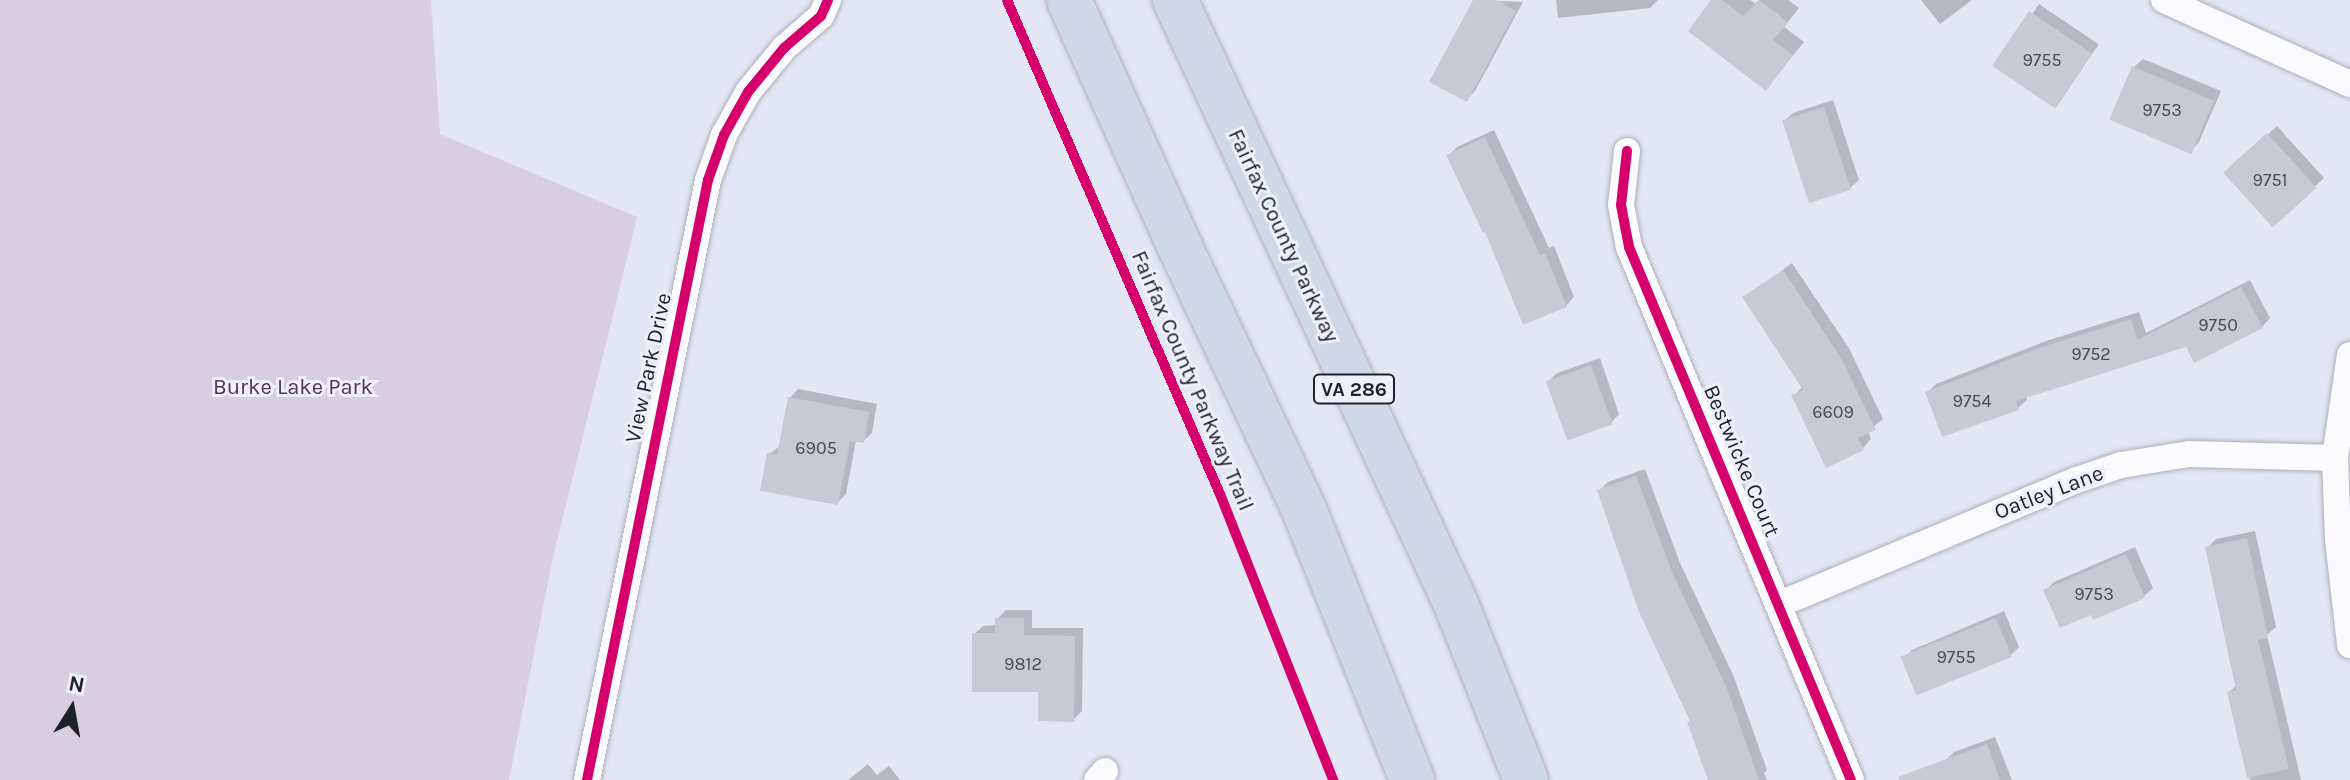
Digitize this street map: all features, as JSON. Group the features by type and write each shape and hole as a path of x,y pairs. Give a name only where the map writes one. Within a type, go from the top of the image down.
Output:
{"highway":[{"path":"1069,0 1180,247 1305,512 1412,780"},
{"name":"Fairfax County Parkway","path":"1175,0 1456,604 1526,780"}],"street":[{"name":"View Park Drive","path":"587,780 708,180 724,135 748,92 784,48 821,16 828,0"},
{"path":"2164,0 2350,84"},
{"name":"Bestwicke Court","path":"1627,151 1621,205 1629,247 1851,780"},
{"path":"2350,355 2335,458 2338,539 2350,645"},
{"name":"Oatley Lane","path":"1780,604 2077,480 2121,465 2189,454 2335,458"}],"green space":[{"name":"Burke Lake Park","path":"0,0 431,0 440,134 637,217 552,562 509,780 0,780"}],"building":[{"path":"1473,0 1496,0 1516,11 1467,102 1429,82"},
{"path":"1711,0 1722,0 1743,16 1759,0 1788,22 1773,40 1793,55 1766,91 1688,31"},
{"path":"2029,11 2092,53 2055,108 1992,66"},
{"path":"2132,66 2214,101 2191,154 2109,119"},
{"path":"1824,107 1851,190 1809,203 1782,121"},
{"path":"2267,133 2317,188 2273,227 2223,172"},
{"path":"1485,137 1540,255 1545,253 1567,307 1523,325 1485,232 1446,155"},
{"path":"1783,270 1841,358 1876,430 1858,438 1864,450 1826,468 1791,395 1803,390 1742,297"},
{"path":"2241,287 2263,328 2194,363 2186,347 2016,401 2019,410 1942,437 1925,392 2039,348 2131,319 2137,340"},
{"path":"1591,365 1613,424 1567,441 1546,381"},
{"path":"788,397 869,412 864,443 850,441 838,505 760,491 767,453 777,455"},
{"path":"1636,476 1672,572 1726,686 1759,780 1708,780 1687,722 1690,721 1639,612 1597,490"},
{"path":"2247,538 2268,638 2258,640 2289,769 2247,778 2227,692 2236,690 2205,547"},
{"path":"2126,554 2145,598 2093,620 2091,615 2060,628 2043,590"},
{"path":"995,618 1024,618 1024,635 1075,636 1074,722 1038,721 1038,692 972,692 972,633 995,633"},
{"path":"1996,618 2012,657 1916,696 1901,657"},
{"path":"1987,744 2000,780 1899,780 1898,777"}],"cycle path":[{"path":"587,780 708,180 724,135 748,92 784,48 821,16 828,0"},
{"name":"Fairfax County Parkway Trail","path":"1007,0 1220,494 1333,780"},
{"path":"1627,151 1621,205 1629,247 1851,780"}]}
